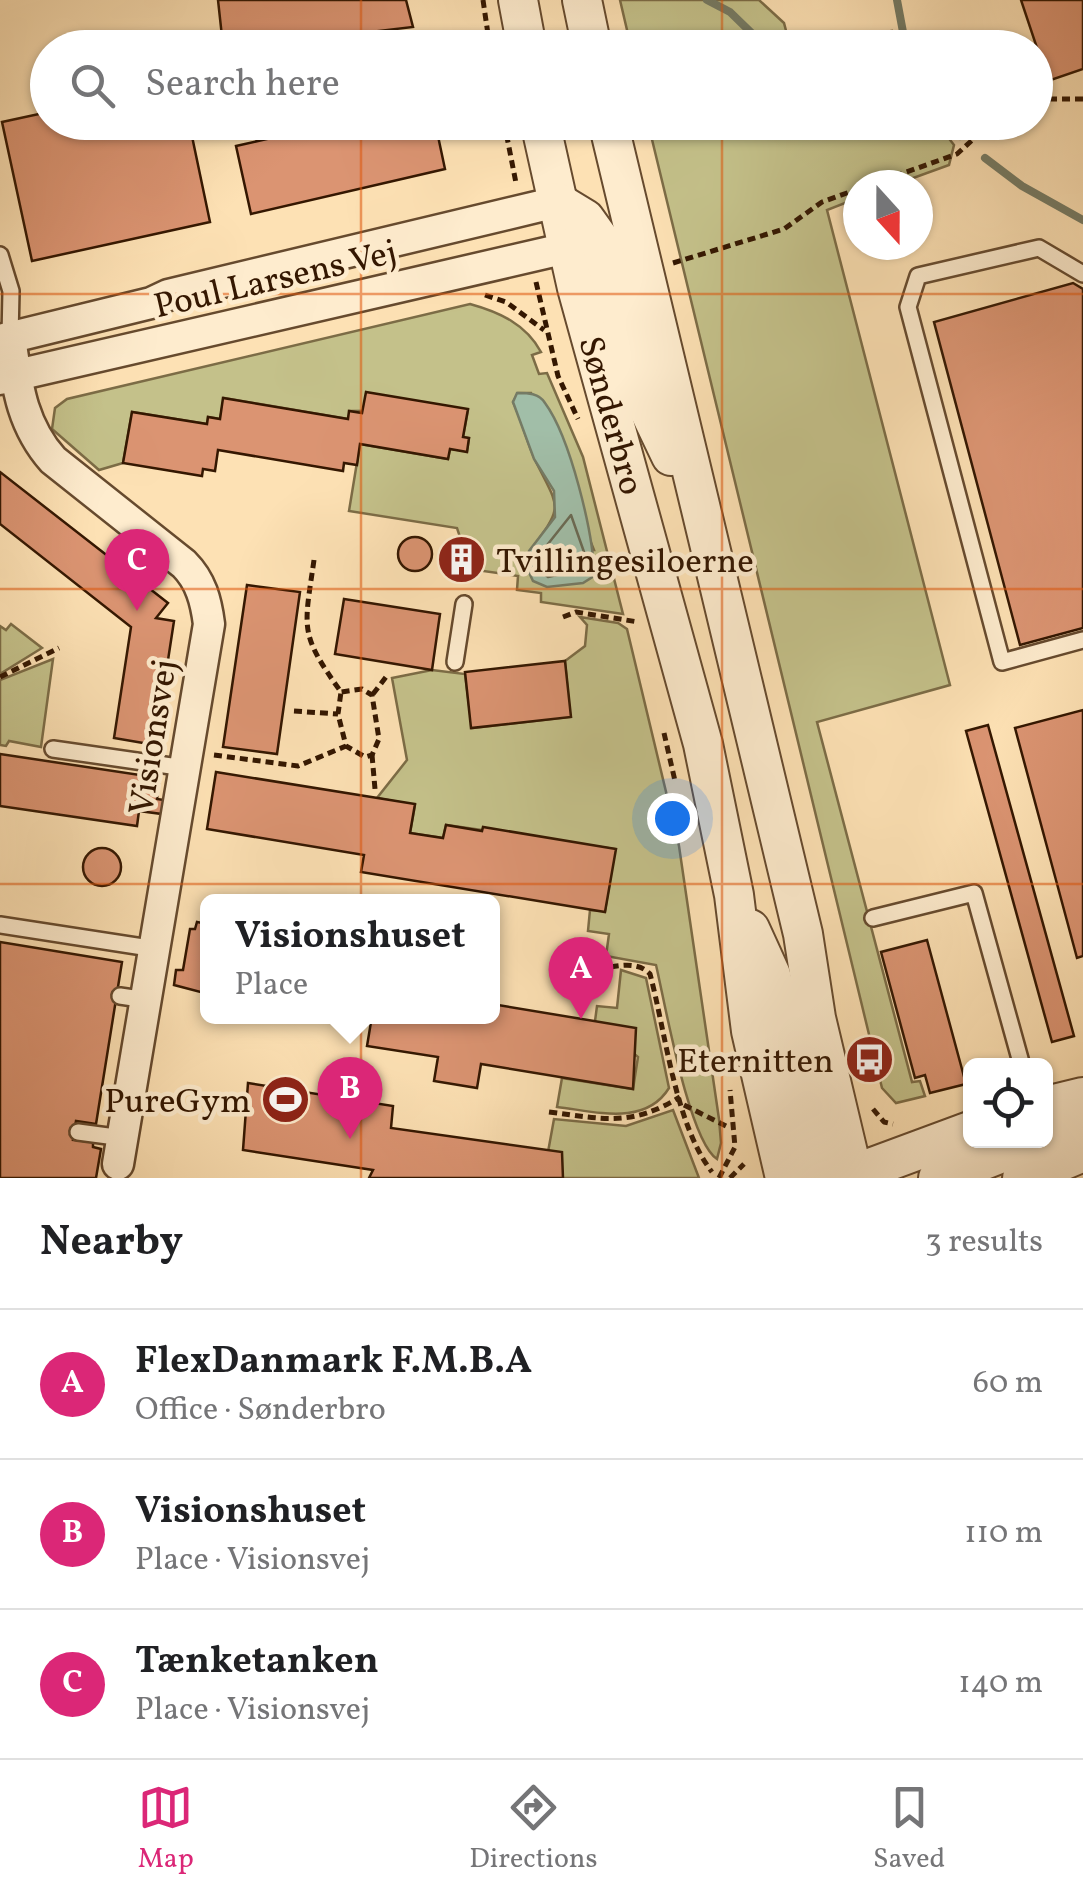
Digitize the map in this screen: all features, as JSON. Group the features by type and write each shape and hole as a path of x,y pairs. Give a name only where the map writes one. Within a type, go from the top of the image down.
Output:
{"street":[{"path":"518,0 524,30"},
{"path":"582,0 588,30"},
{"name":"Sønderbro","path":"544,140 557,202 581,239 670,640 702,744 734,895 752,1031 785,1178"},
{"name":"Sønderbro","path":"612,140 803,934 844,1172"},
{"path":"620,175 609,210 581,239 647,406 704,526"},
{"name":"Poul Larsens Vej","path":"5,339 151,303 168,294 557,202"},
{"name":"Poul Larsens Vej","path":"8,378 581,239"},
{"name":"Visionsvej","path":"5,339 8,378 35,440 54,460 184,564 200,583 208,624 156,949 134,998 120,1151"},
{"path":"734,895 771,975 844,1172 963,1133"},
{"path":"1053,1104 1083,1097"},
{"path":"1053,1133 1083,1122"},
{"path":"938,1178 1014,1148"},
{"path":"1022,1178 1083,1152"}],"lane":[{"path":"1083,274 1039,248 918,276 908,308 1002,662 1083,640"},
{"path":"0,255 11,291 5,339"},
{"path":"455,662 464,604"},
{"path":"52,748 187,760"},
{"path":"874,918 974,893 1020,1058"},
{"path":"0,924 156,949"},
{"path":"78,1132 120,1151"}],"path":[{"path":"483,0 487,30"},
{"path":"1053,99 1083,100"},
{"path":"507,140 518,196"},
{"path":"912,170 957,154 972,140"},
{"path":"670,264 784,229 822,202 843,194"},
{"path":"482,294 518,306 546,332"},
{"path":"539,298 558,376 581,425"},
{"path":"314,560 306,633 314,655 341,692 338,714 346,746 365,757 372,756"},
{"path":"633,604 641,634"},
{"path":"564,618 576,612 629,621"},
{"path":"0,676 59,648"},
{"path":"375,789 372,756 380,739 372,695 386,676"},
{"path":"341,692 362,689 372,695"},
{"path":"294,711 338,714"},
{"path":"662,723 678,795"},
{"path":"187,760 298,766 346,746"},
{"path":"598,970 621,965 644,968 650,974 681,1100 698,1153 712,1172"},
{"path":"720,1178 735,1147 728,1073 744,1139"},
{"path":"549,1112 622,1121 681,1100"},
{"path":"681,1100 726,1126"},
{"path":"873,1109 887,1124 908,1120"},
{"path":"730,1178 747,1160"}],"shaded area":[{"path":"620,0 759,0 784,23 786,30 627,30"},
{"path":"652,140 950,140 954,145 949,165 933,171 843,170 843,204 827,210 950,685 817,722 912,1082 920,1081 925,1096 896,1103 882,1088"},
{"path":"470,304 491,311 520,327 541,352 532,355 539,374 547,373 583,457 623,614 541,602 541,593 517,590 518,576 476,570 476,551 462,543 457,528 349,511 360,444 448,459 450,449 467,451 469,438 463,437 468,410 350,411 348,419 224,398 220,419 208,417 207,424 132,412 123,463 99,470 52,429 55,408 67,399","holes":["518,393 531,393 594,550 530,551 549,524 555,507 513,402"]},
{"path":"580,617 618,623 627,629 679,846 719,1119 721,1143 717,1159 707,1147 688,1100 656,965 606,956 609,934 588,931 590,910 605,911 615,849 446,825 443,838 410,833 415,805 377,798 407,760 392,678 432,670 465,674 472,728 570,717 565,661 585,646 587,625"},
{"path":"11,624 42,648 0,674 0,626 6,630"},
{"path":"53,659 41,747 9,741 6,746 0,745 0,680"},
{"path":"621,970 646,978 669,1088 647,1108 633,1112 602,1113 557,1107 562,1078 633,1089 638,1057 595,1021 597,1006 617,1008"},
{"path":"673,1110 699,1178 563,1178 548,1152 554,1119 626,1126"}],"water":[{"path":"517,393 533,394 543,400 563,438 585,512 593,558 594,576 583,583 547,587 533,581 527,568 529,551 555,517 554,491 534,459 513,402"}],"building":[{"path":"218,0 406,0 413,27 387,30 221,30"},
{"path":"1021,0 1083,0 1083,69 1053,79 1053,30 1031,30"},
{"path":"30,116 30,140 193,140 210,222 32,261 2,122"},
{"path":"262,140 439,140 445,169 251,214 236,146"},
{"path":"1073,283 1083,289 1083,628 1020,645 934,322"},
{"path":"366,392 468,409 463,437 469,438 467,452 450,449 448,459 360,444 357,465 344,463 343,471 218,450 215,471 203,469 202,476 123,463 132,412 207,424 208,417 220,419 223,398 348,419 349,411 362,413"},
{"path":"0,472 168,603 156,618 174,621 155,745 114,738 131,627 0,524"},
{"path":"415,537 427,542 432,554 427,566 415,571 403,566 398,554 403,542"},
{"name":"Tvillingesiloerne","path":"461,543 473,548 478,560 473,572 461,577 449,572 444,560 449,548"},
{"path":"247,585 300,592 277,754 223,747"},
{"path":"344,599 440,614 432,670 335,654"},
{"path":"565,661 571,717 471,728 465,672"},
{"path":"1083,710 1083,956 1077,958 1015,728"},
{"path":"988,725 1074,1036 1052,1042 966,731"},
{"path":"0,754 160,778 157,799 164,800 162,814 139,811 137,826 0,806"},
{"path":"216,772 415,804 410,833 443,838 446,825 482,831 483,827 616,849 605,912 361,872 364,855 207,829"},
{"path":"102,848 116,853 121,867 116,881 102,886 88,881 83,867 88,853"},
{"path":"200,923 200,992 174,985 176,970 183,970 190,929"},
{"path":"927,940 963,1085 930,1093 925,1075 915,1078 881,952"},
{"path":"0,942 122,962 96,1124 76,1121 73,1140 93,1142 93,1147 101,1149 96,1178 0,1178"},
{"path":"500,1005 636,1028 633,1089 481,1064 477,1088 434,1081 438,1057 367,1046 371,1024 500,1024"},
{"path":"248,1083 393,1106 391,1128 562,1152 563,1178 369,1178 373,1170 243,1150"}],"waterway":[{"path":"707,0 730,12 748,30"},
{"path":"897,0 903,30"},
{"path":"985,158 1022,186 1083,220"}],"place":[{"name":"Tvillingesiloerne","path":"461,560"},
{"name":"Tænketanken","path":"137,611"},
{"name":"FlexDanmark F.M.B.A","path":"581,1019"},
{"name":"Eternitten","path":"869,1060"},
{"name":"PureGym","path":"286,1100"},
{"name":"Visionshuset","path":"350,1139"}]}
